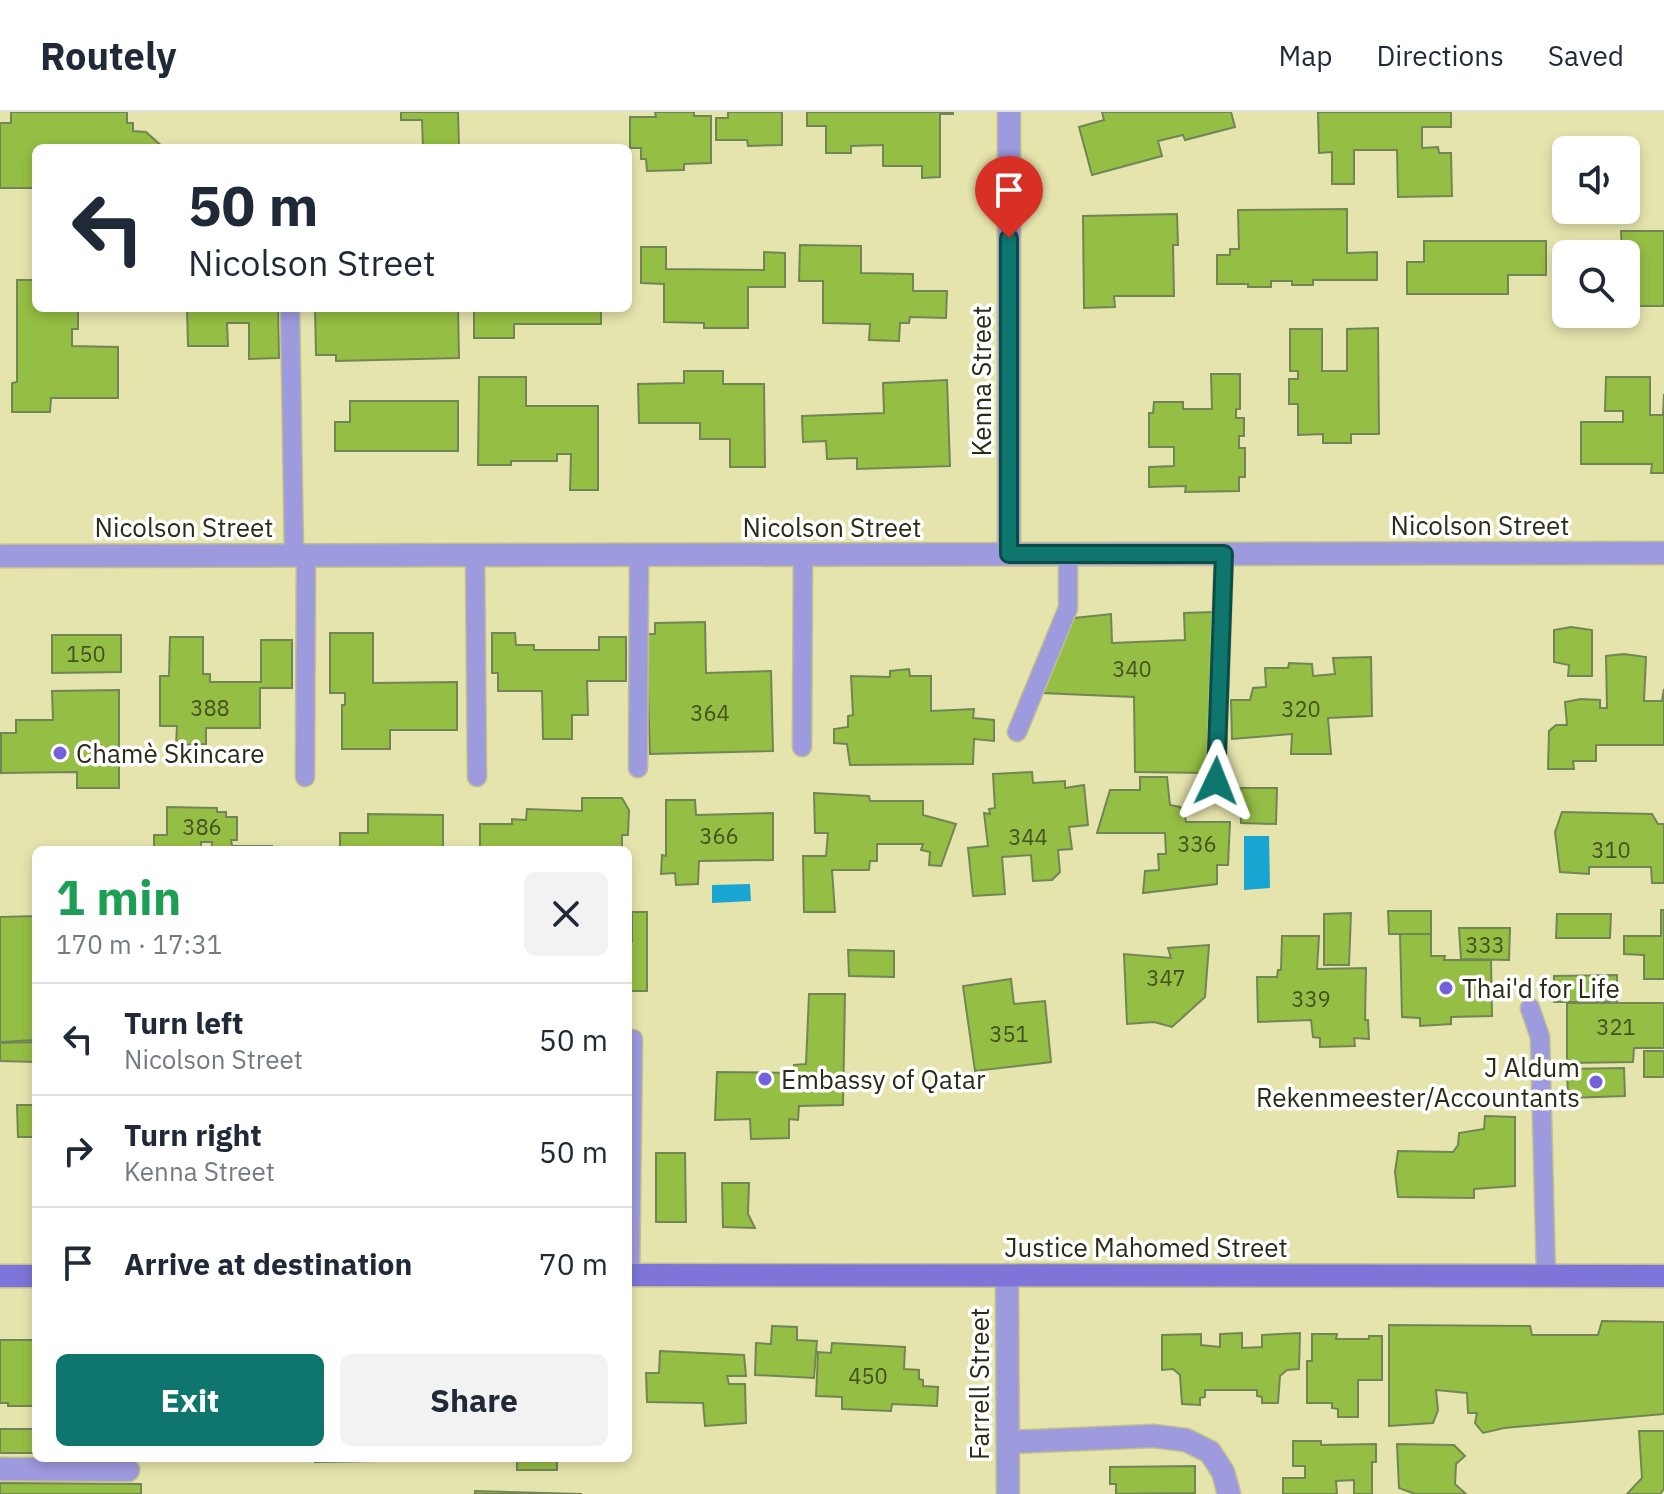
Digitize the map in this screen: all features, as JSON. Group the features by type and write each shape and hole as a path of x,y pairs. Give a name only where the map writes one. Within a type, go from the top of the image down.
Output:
{"main road":[{"name":"Justice Mahomed Street","path":"632,1275 1664,1276"},
{"path":"0,1276 32,1276"}],"street":[{"name":"Kenna Street","path":"1009,112 1009,554"},
{"name":"Nicolson Street","path":"0,556 1664,553"},
{"name":"Farrell Street","path":"1007,1275 1008,1494"},
{"path":"1008,1442 1153,1436 1186,1440 1210,1452 1223,1472 1229,1494"},
{"path":"0,1469 128,1470"}],"lane":[{"path":"290,312 305,777"},
{"path":"1017,732 1068,608 1068,554"},
{"path":"1216,781 1224,554"},
{"path":"475,555 477,777"},
{"path":"802,747 803,555"},
{"path":"638,768 639,556"},
{"path":"1530,1008 1540,1037 1546,1276"},
{"path":"632,1098 633,1039"}],"water":[{"path":"1244,836 1269,836 1270,888 1244,890"},
{"path":"750,884 751,901 712,903 712,885"}],"building":[{"path":"11,112 127,112 127,123 133,123 133,131 146,132 160,144 32,144 32,188 0,188 0,123 11,123"},
{"path":"401,112 458,112 459,144 423,144 422,120 401,120"},
{"path":"655,112 694,112 694,116 711,116 711,163 684,164 684,170 647,171 646,159 641,159 641,148 632,148 630,144 630,117 656,117"},
{"path":"728,112 782,112 782,145 748,146 747,140 716,140 716,118 728,118"},
{"path":"807,112 953,112 940,114 940,177 922,178 922,166 883,166 883,145 851,146 851,153 826,153 826,126 807,126"},
{"path":"1102,112 1231,112 1235,127 1185,140 1183,135 1158,141 1162,156 1092,175 1079,127 1104,120"},
{"path":"1318,112 1451,112 1451,127 1422,127 1422,148 1438,147 1439,153 1451,153 1452,196 1398,197 1397,150 1354,150 1354,184 1332,184 1332,152 1319,153"},
{"path":"1347,209 1347,253 1377,252 1377,280 1313,280 1313,285 1271,281 1271,287 1217,284 1217,255 1230,255 1230,249 1239,249 1238,210"},
{"path":"1177,214 1178,245 1173,245 1174,296 1114,296 1115,307 1084,308 1083,216"},
{"path":"1621,231 1664,231 1664,306 1640,306 1640,240 1621,240"},
{"path":"1424,241 1546,241 1546,275 1508,275 1508,294 1407,294 1407,262 1424,262"},
{"path":"800,245 861,246 861,273 913,274 913,291 947,291 946,318 910,317 909,323 900,323 899,341 869,340 870,324 823,323 823,281 799,281"},
{"path":"641,247 666,247 666,269 764,270 764,252 785,253 785,287 748,287 748,328 704,328 704,323 664,322 664,284 641,283"},
{"path":"17,280 32,280 32,312 78,312 78,329 72,329 72,346 118,347 118,398 51,398 50,412 12,412 12,383 17,382"},
{"path":"187,312 278,312 279,358 249,359 249,323 227,323 228,346 188,346"},
{"path":"315,312 458,312 459,358 336,361 336,355 316,355"},
{"path":"474,312 601,312 601,324 514,324 514,338 474,338"},
{"path":"1378,328 1379,434 1351,434 1351,443 1323,443 1323,434 1298,435 1298,404 1289,404 1289,379 1298,379 1298,371 1290,371 1290,329 1322,329 1322,371 1347,371 1347,329"},
{"path":"684,371 723,371 723,384 764,384 765,467 730,467 730,439 700,439 700,423 639,423 638,384 684,383"},
{"path":"1211,374 1240,374 1240,409 1236,409 1236,418 1244,418 1244,436 1239,436 1239,448 1245,448 1245,477 1239,477 1239,491 1185,492 1186,486 1149,487 1149,467 1174,466 1174,447 1149,447 1149,413 1153,413 1154,402 1183,402 1183,409 1212,409"},
{"path":"479,377 526,377 526,406 598,406 598,490 570,490 571,454 557,454 557,461 478,465"},
{"path":"1606,377 1650,377 1650,415 1663,415 1664,394 1664,473 1651,473 1652,464 1581,464 1581,422 1623,422 1623,411 1605,411"},
{"path":"947,380 950,466 857,469 857,458 827,459 826,441 803,442 802,416 884,413 883,383"},
{"path":"350,401 458,401 458,451 335,451 335,422 350,422"},
{"path":"1213,612 1208,773 1135,772 1134,697 1042,693 1074,618 1111,614 1112,643 1185,640 1184,613"},
{"path":"705,622 706,673 771,671 773,751 650,754 646,634 655,634 655,623"},
{"path":"1571,627 1592,630 1592,676 1568,676 1569,665 1554,662 1554,630"},
{"path":"330,633 373,633 373,683 457,682 457,730 390,730 390,749 342,749 345,693 330,693"},
{"path":"492,633 515,633 516,645 534,645 534,650 599,650 599,637 626,637 626,681 587,681 588,715 572,715 572,739 543,739 542,691 498,691 498,673 492,673"},
{"path":"52,635 121,635 121,672 52,673"},
{"path":"170,637 203,637 203,674 210,674 210,682 261,682 261,640 292,640 292,688 260,688 260,728 206,728 206,744 176,745 177,726 160,726 160,676 169,676"},
{"path":"1624,654 1646,657 1644,701 1662,701 1664,689 1664,745 1596,745 1596,761 1573,761 1574,769 1548,769 1549,731 1556,725 1567,725 1565,702 1600,700 1600,708 1607,708 1606,656"},
{"path":"1371,657 1372,716 1328,718 1331,754 1291,754 1292,734 1232,739 1231,700 1250,700 1253,688 1266,687 1265,668 1288,668 1289,663 1312,664 1313,676 1335,674 1333,658"},
{"path":"909,669 910,676 931,676 931,711 974,709 973,718 994,720 994,741 974,739 973,764 850,765 847,744 834,743 834,729 848,727 848,716 853,715 851,676 890,677 890,671"},
{"name":"Chamè Skincare","path":"119,690 119,788 77,788 77,772 1,773 1,733 16,733 16,720 53,720 52,691"},
{"path":"1032,772 1033,783 1065,781 1065,788 1084,785 1088,825 1069,827 1072,849 1058,850 1060,872 1052,880 1033,881 1031,855 1002,857 1005,894 973,896 968,848 988,846 984,813 990,814 989,809 995,808 993,774"},
{"path":"1140,777 1167,777 1170,805 1184,811 1186,822 1230,822 1228,865 1217,865 1217,884 1143,893 1145,871 1159,870 1158,854 1166,854 1165,833 1097,833 1110,790 1140,790"},
{"path":"1240,788 1277,788 1276,824 1241,823"},
{"path":"814,793 869,796 870,801 923,801 923,815 956,824 941,866 929,865 930,852 921,850 923,844 877,844 877,861 870,861 869,870 832,870 835,912 804,912 803,856 826,856 828,833 815,833"},
{"path":"582,798 622,798 629,810 628,835 622,835 622,846 480,846 480,824 512,824 512,819 526,820 527,809 582,811"},
{"path":"666,800 695,800 696,815 773,813 773,860 699,861 698,884 676,885 675,873 661,874 662,855 666,856"},
{"path":"167,807 217,808 217,812 226,812 226,817 237,817 237,840 231,840 232,846 212,846 212,842 201,842 201,846 154,846 154,835 167,835"},
{"path":"1562,812 1652,814 1658,824 1664,824 1664,883 1652,883 1651,867 1589,867 1589,874 1560,872 1555,832"},
{"path":"368,814 443,815 443,846 340,846 340,833 368,833"},
{"path":"1661,910 1664,910 1664,979 1644,979 1644,955 1624,954 1624,936 1661,936"},
{"path":"1388,911 1431,911 1431,934 1389,934"},
{"path":"632,912 647,912 647,991 632,991"},
{"path":"1351,913 1349,965 1324,965 1324,914"},
{"path":"1557,914 1611,914 1610,938 1556,938"},
{"path":"32,916 32,1040 0,1042 0,917"},
{"path":"1459,928 1510,928 1509,960 1461,959"},
{"name":"Thai'd for Life","path":"1400,934 1431,934 1431,956 1445,956 1444,960 1491,960 1492,1016 1451,1017 1451,1024 1420,1026 1420,1018 1402,1017"},
{"path":"1282,936 1319,936 1317,969 1366,968 1365,1020 1368,1020 1369,1039 1354,1038 1355,1046 1320,1047 1320,1038 1313,1037 1311,1020 1258,1022 1257,977 1277,977 1278,970 1281,970"},
{"path":"1209,945 1205,997 1172,1027 1154,1022 1127,1024 1124,954 1171,958 1168,948"},
{"path":"848,950 894,951 894,977 849,976"},
{"path":"1617,975 1617,1002 1554,1002 1554,976"},
{"path":"1011,979 1014,1004 1045,1001 1051,1062 975,1071 963,986"},
{"name":"Embassy of Qatar","path":"809,994 845,994 843,1105 799,1106 798,1120 789,1119 789,1138 751,1139 750,1119 715,1120 717,1072 794,1073 794,1065 806,1064"},
{"path":"1567,1003 1664,1003 1664,1048 1634,1048 1633,1062 1567,1063"},
{"path":"32,1042 32,1062 0,1061 0,1043"},
{"path":"1644,1051 1664,1051 1664,1077 1644,1077"},
{"name":"J Aldum Rekenmeester/Accountants","path":"1624,1068 1625,1096 1568,1098 1567,1069"},
{"path":"17,1105 32,1105 32,1137 18,1137"},
{"path":"1485,1116 1515,1117 1515,1186 1474,1189 1474,1198 1398,1197 1395,1172 1398,1151 1453,1152 1458,1145 1459,1133 1484,1129"},
{"path":"656,1153 685,1153 686,1222 656,1222"},
{"path":"722,1183 749,1183 748,1214 755,1228 723,1227"},
{"path":"1602,1321 1664,1322 1664,1414 1504,1428 1483,1433 1475,1423 1477,1413 1468,1413 1467,1393 1436,1390 1438,1410 1433,1423 1389,1426 1389,1325 1530,1326 1532,1335 1598,1335"},
{"path":"772,1326 797,1327 797,1340 817,1341 814,1378 755,1375 756,1343 771,1344"},
{"path":"1242,1333 1242,1348 1262,1347 1262,1335 1300,1333 1299,1369 1287,1370 1280,1376 1278,1403 1262,1403 1257,1390 1205,1390 1200,1405 1182,1404 1180,1375 1173,1369 1162,1370 1162,1335 1201,1334 1201,1345 1220,1347 1220,1334"},
{"path":"1312,1334 1337,1334 1336,1339 1382,1336 1382,1380 1358,1380 1358,1417 1338,1417 1338,1409 1332,1408 1332,1403 1307,1403 1307,1361 1312,1361"},
{"path":"0,1340 32,1340 32,1406 0,1403"},
{"path":"832,1343 905,1347 904,1369 919,1370 923,1386 938,1387 937,1406 892,1404 891,1411 842,1409 842,1397 816,1396 818,1352 831,1353"},
{"path":"660,1351 744,1355 746,1376 727,1376 729,1384 745,1384 746,1423 705,1426 703,1403 647,1402 646,1373 659,1373"},
{"path":"0,1429 32,1429 32,1453 0,1453"},
{"path":"1639,1431 1664,1431 1664,1489 1660,1494 1627,1494 1642,1478"},
{"path":"1293,1441 1321,1441 1321,1445 1376,1444 1376,1462 1372,1462 1372,1494 1354,1494 1354,1480 1336,1481 1337,1494 1283,1494 1283,1478 1305,1478 1305,1466 1293,1466"},
{"path":"1397,1444 1454,1445 1465,1456 1456,1464 1455,1484 1466,1494 1415,1494 1399,1488"},
{"path":"517,1462 557,1462 557,1470 517,1470"},
{"path":"1195,1466 1195,1493 1116,1494 1116,1484 1110,1484 1110,1467"},
{"path":"0,1483 141,1484 141,1494 0,1494"},
{"path":"475,1491 582,1494 475,1494"}],"place":[{"name":"Chamè Skincare","path":"60,753"},
{"name":"Thai'd for Life","path":"1446,988"},
{"name":"Embassy of Qatar","path":"765,1079"},
{"name":"J Aldum Rekenmeester/Accountants","path":"1596,1082"}],"route":[{"path":"1009,238 1009,554 1224,554 1216,781"}]}
